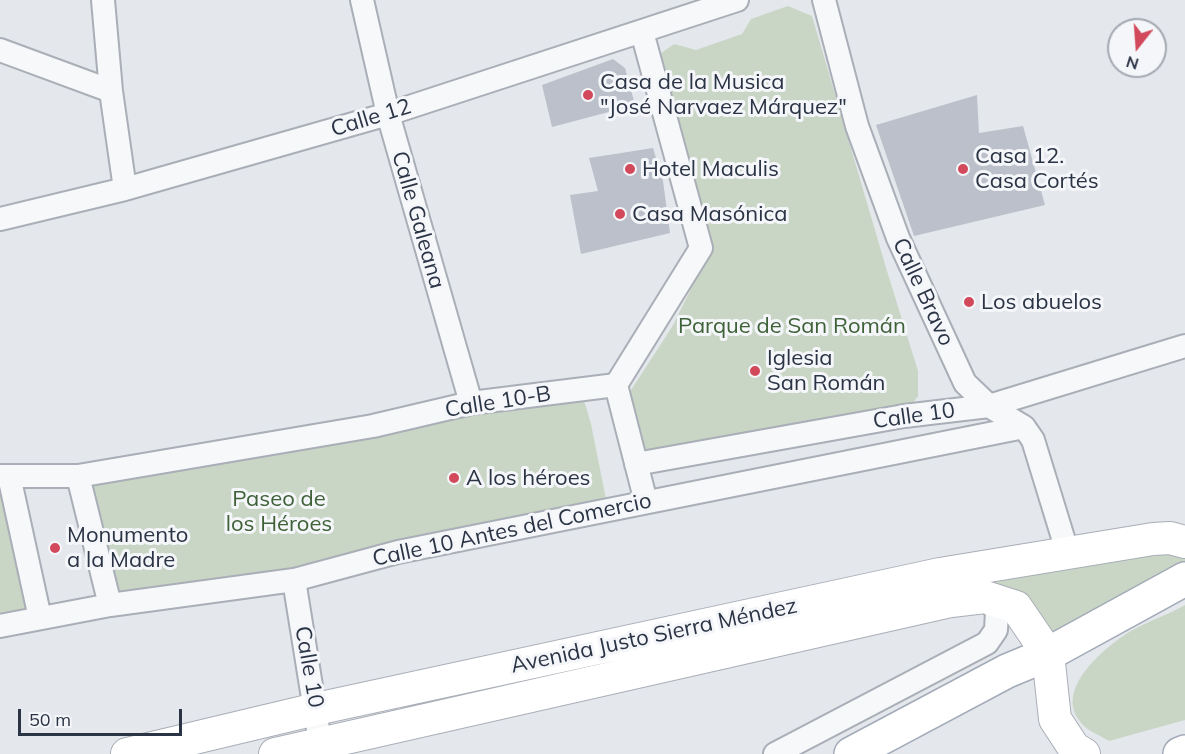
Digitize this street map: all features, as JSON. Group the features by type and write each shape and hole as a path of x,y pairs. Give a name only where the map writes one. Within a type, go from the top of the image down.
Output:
{"main road":[{"name":"Avenida Justo Sierra Méndez","path":"127,754 316,709 940,574 1153,539 1180,537"},
{"path":"851,754 1007,671 1048,654 1185,579"},
{"name":"Avenida Justo Sierra Méndez","path":"275,754 322,749 951,601 985,597 1016,607 1048,654 1055,719 1074,748 1084,754"},
{"path":"1180,754 1185,752"}],"street":[{"path":"103,0 111,91 125,189"},
{"name":"Calle Galeana","path":"362,0 388,114 471,403"},
{"name":"Calle 12","path":"0,219 125,189 388,114 737,0"},
{"name":"Calle Bravo","path":"824,0 857,126 898,238 965,383 989,406 1024,427"},
{"path":"642,32 701,248 616,385 646,502"},
{"path":"0,50 111,91"},
{"name":"Calle 10","path":"636,464 904,416 989,406 1185,346"},
{"name":"Calle 10-B","path":"4,476 78,476 373,426 471,403 616,385"},
{"path":"1024,427 1033,440 1068,554"},
{"name":"Calle 10 Antes del Comercio","path":"0,626 110,605 294,580 398,552 1024,427"},
{"path":"4,476 40,618"},
{"path":"78,476 110,605"},
{"name":"Calle 10","path":"294,580 322,749"},
{"path":"775,754 987,643 996,630 997,610 985,597"}],"green space":[{"name":"Parque de San Román","path":"788,6 812,16 918,371 918,396 904,415 663,459 633,449 622,404 672,327 710,251 653,59 674,44 696,50 742,34 751,19"},
{"name":"Paseo de los Héroes","path":"581,390 591,424 608,509 294,580 110,605 78,476"},
{"path":"0,476 39,618 0,626"},
{"path":"1142,547 1185,556 1185,579 1048,654 973,585"},
{"path":"1185,605 1185,720 1109,741 1085,727 1073,708 1073,695 1087,669 1097,657 1131,631"}],"building":[{"name":"Casa de la Musica \"José Narvaez Márquez\"","path":"613,59 625,68 635,105 552,127 542,85"},
{"name":"Casa 12. Casa Cortés","path":"977,95 979,133 1023,126 1045,205 914,236 876,125"},
{"name":"Casa Masónica","path":"653,148 663,181 670,233 581,254 570,195 598,191 589,158"}],"place":[{"name":"Casa de la Musica \"José Narvaez Márquez\"","path":"588,95"},
{"name":"Hotel Maculis","path":"630,169"},
{"name":"Casa 12. Casa Cortés","path":"963,169"},
{"name":"Casa Masónica","path":"620,214"},
{"name":"Los abuelos","path":"969,302"},
{"name":"Iglesia San Román","path":"755,371"},
{"name":"A los héroes","path":"454,478"},
{"name":"Monumento a la Madre","path":"55,548"}]}
